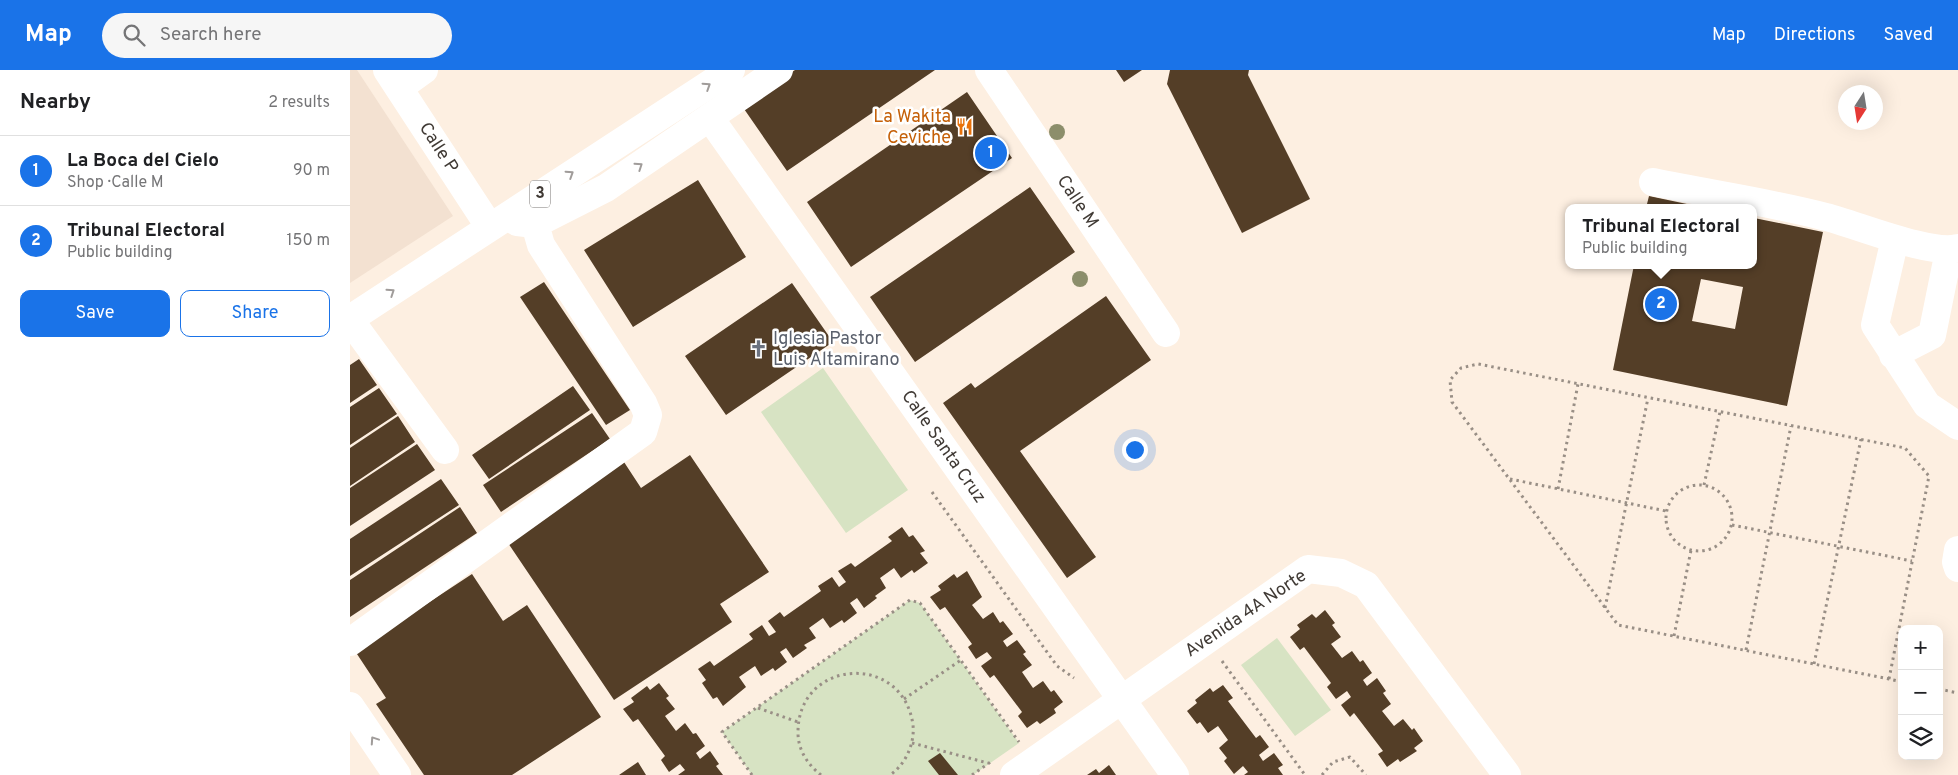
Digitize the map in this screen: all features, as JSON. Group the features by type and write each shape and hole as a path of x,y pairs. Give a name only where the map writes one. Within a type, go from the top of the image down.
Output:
{"street":[{"path":"393,79 424,70"},
{"name":"3","path":"350,320 495,223 731,70"},
{"path":"495,223 535,224 606,188 779,70"},
{"name":"Calle M","path":"988,70 1166,333"},
{"name":"Calle P","path":"393,79 495,223"},
{"name":"Calle Santa Cruz","path":"710,118 1175,775"},
{"path":"1653,182 1825,217 1895,239 1953,250 1932,335 1894,355"},
{"path":"350,642 643,432 648,415 643,403 541,245 535,224"},
{"path":"1895,239 1875,325 1927,405 1958,426"},
{"path":"350,320 445,450"},
{"path":"1958,550 1956,562 1958,568"},
{"name":"Avenida 4A Norte","path":"1014,775 1308,569 1341,573 1366,585 1507,775"},
{"path":"350,706 397,775"}],"path":[{"path":"1889,679 1928,476 1905,448 1478,364 1461,368 1450,380 1452,402 1618,625 1898,681"},
{"path":"1558,489 1578,384"},
{"path":"1605,608 1648,398"},
{"path":"1704,485 1720,412"},
{"path":"1746,650 1791,426"},
{"path":"1814,664 1861,439"},
{"path":"1509,479 1666,511"},
{"path":"1694,484 1704,485 1715,488 1724,495 1732,514 1732,525 1728,535 1712,549 1691,550 1674,540 1668,531 1666,511 1676,493 1694,484"},
{"path":"932,492 1057,666 1075,680"},
{"path":"1732,525 1912,561"},
{"path":"1674,636 1691,550"},
{"path":"752,775 722,732 910,600 920,603 1019,743 1027,741"},
{"path":"1207,640 1305,775"},
{"path":"904,699 961,660"},
{"path":"821,775 804,756 798,739 798,722 804,704 815,688 831,678 850,672 868,674 886,681 904,699 910,713 913,728 911,743 905,759 890,775"},
{"path":"1943,690 1958,693"},
{"path":"757,708 798,722"},
{"path":"911,743 988,763"},
{"path":"1322,775 1333,762 1350,757 1366,775"}],"shaded area":[{"path":"350,70 357,70 453,216 350,283"}],"green space":[{"path":"823,368 908,490 846,533 761,412"},
{"path":"910,600 920,603 1019,743 973,775 752,775 722,732"},
{"path":"1277,638 1331,710 1295,736 1241,665"}],"building":[{"path":"795,70 935,70 787,171 742,106"},
{"path":"1116,70 1142,70 1124,82"},
{"path":"1170,70 1249,70 1248,75 1310,199 1242,233 1167,84"},
{"path":"967,92 1012,158 851,267 807,202"},
{"path":"698,180 746,257 633,327 584,250"},
{"path":"1030,187 1075,252 915,362 870,297"},
{"path":"1649,196 1687,204 1647,204"},
{"path":"1757,219 1823,232 1787,406 1613,370 1633,269 1757,269","holes":["1701,279 1743,287 1735,329 1692,321"]},
{"path":"544,282 630,410 606,425 520,297"},
{"name":"Iglesia Pastor Luis Altamirano","path":"792,283 833,342 726,415 685,356"},
{"path":"1106,296 1151,360 1020,451 1096,557 1067,578 943,403 971,383 975,388"},
{"path":"359,359 377,385 350,403 350,365"},
{"path":"573,386 590,410 489,479 472,455"},
{"path":"379,388 397,414 350,445 350,407"},
{"path":"592,413 610,439 501,512 483,485"},
{"path":"398,416 415,442 350,486 350,448"},
{"path":"417,444 435,470 350,526 350,488"},
{"path":"690,455 769,572 720,604 732,622 614,700 506,540 624,462 641,488"},
{"path":"441,479 459,505 350,576 350,539"},
{"path":"460,507 477,533 350,617 350,580"},
{"path":"902,527 909,537 913,535 925,551 920,553 928,563 914,573 912,570 901,578 894,568 880,578 886,588 875,596 877,598 864,608 857,598 850,603 857,613 844,623 842,620 830,628 823,618 809,628 816,638 804,645 807,648 793,658 786,648 780,652 787,662 775,671 773,668 761,676 755,666 739,677 746,687 723,706 717,697 713,699 702,683 706,680 698,669 710,661 714,666 753,639 749,634 762,625 769,636 776,632 768,621 780,612 784,617 821,591 818,586 832,577 839,587 846,582 838,571 851,563 855,567 892,541 888,537"},
{"path":"967,571 982,597 972,605 983,619 993,612 1000,623 1003,621 1013,634 1003,641 1007,647 1017,640 1026,652 1023,654 1032,665 1022,672 1033,688 1043,681 1051,692 1054,690 1063,702 1054,709 1056,713 1040,724 1037,721 1027,728 1018,716 1022,712 994,675 990,678 981,666 992,658 987,652 976,659 968,647 972,644 945,607 940,610 930,597 941,590 938,586 954,574 957,578"},
{"path":"472,574 503,621 527,605 601,717 512,775 424,775 376,704 386,698 355,651"},
{"path":"1325,610 1335,623 1332,625 1341,637 1331,644 1342,658 1352,651 1360,662 1363,660 1372,673 1363,680 1367,686 1377,678 1386,691 1383,693 1391,704 1382,711 1394,726 1403,719 1412,730 1414,728 1423,741 1414,748 1417,751 1400,762 1398,759 1387,767 1378,754 1383,751 1354,713 1350,717 1341,705 1351,697 1347,691 1336,699 1327,687 1331,683 1304,647 1300,650 1290,637 1300,629 1297,625 1312,614 1316,618"},
{"path":"659,683 669,696 666,698 675,709 665,716 676,731 685,723 693,734 696,733 705,746 696,753 700,759 710,751 719,764 716,766 723,775 678,775 685,770 680,764 669,772 661,760 665,756 638,719 633,722 623,709 634,702 631,698 647,686 650,690"},
{"path":"1223,685 1233,698 1228,701 1256,738 1260,735 1269,747 1259,755 1263,761 1274,753 1283,765 1278,768 1283,775 1244,775 1248,772 1243,766 1234,774 1224,761 1227,758 1219,748 1228,740 1218,726 1208,733 1200,722 1197,724 1187,711 1197,703 1195,700 1210,688 1213,692"},
{"path":"940,753 958,775 939,775 928,761"},
{"path":"638,762 646,775 619,775"},
{"path":"1109,765 1116,775 1087,775 1096,769 1099,773"}],"place":[{"name":"La Wakita Ceviche","path":"965,127"},
{"name":"La Boca del Cielo","path":"991,153"},
{"name":"Tribunal Electoral","path":"1661,304"},
{"name":"Iglesia Pastor Luis Altamirano","path":"759,349"}]}
